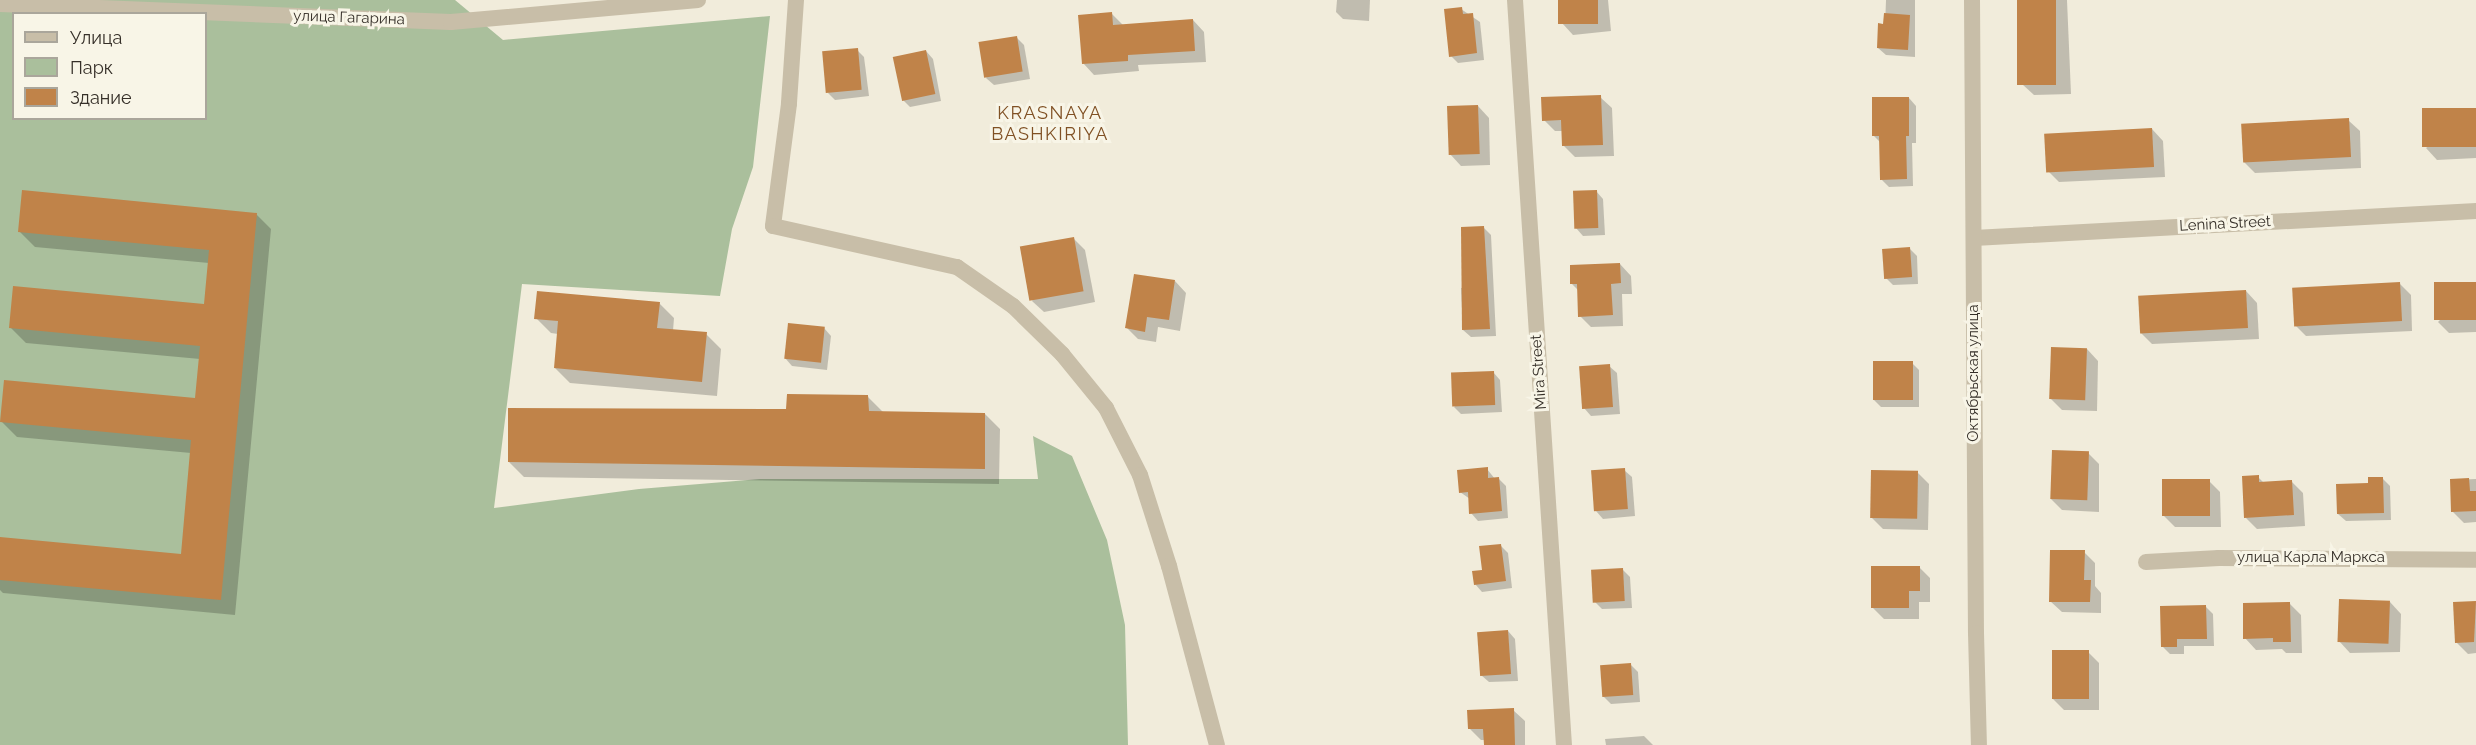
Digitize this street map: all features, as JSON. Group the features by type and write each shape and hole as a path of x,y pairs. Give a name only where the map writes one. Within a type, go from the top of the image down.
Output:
{"street":[{"path":"559,0 572,11"},
{"name":"улица Гагарина","path":"0,4 451,21 698,0"},
{"path":"796,0 789,104 773,225 957,267 1013,306 1062,354 1106,408 1140,476 1169,566 1217,745"},
{"name":"Mira Street","path":"1515,0 1564,745"},
{"name":"Октябрьская улица","path":"1972,0 1979,745"},
{"name":"Lenina Street","path":"1974,237 2476,211"},
{"name":"улица Карла Маркса","path":"2146,562 2219,558 2476,560"}],"green space":[{"path":"0,0 455,0 503,40 770,16 753,167 732,229 720,296 522,284 494,508 639,489 760,479 1038,479 1033,436 1072,456 1107,540 1125,625 1128,745 0,745"}],"building":[{"path":"1558,0 1598,0 1598,24 1558,24"},
{"path":"2017,0 2056,0 2056,85 2017,85"},
{"path":"1462,7 1463,14 1473,13 1477,53 1449,57 1444,9"},
{"path":"1112,12 1113,25 1193,19 1195,51 1128,55 1128,61 1082,64 1078,15"},
{"path":"1884,13 1910,15 1908,50 1877,48 1878,23 1883,24"},
{"path":"1017,36 1023,72 984,78 978,42"},
{"path":"858,48 862,90 826,93 822,51"},
{"path":"926,50 935,94 902,101 893,57"},
{"path":"1601,95 1603,145 1562,146 1561,120 1542,121 1541,97"},
{"path":"1872,97 1909,97 1909,136 1906,136 1907,179 1880,180 1879,136 1872,136"},
{"path":"1478,105 1480,154 1449,155 1447,106"},
{"path":"2422,108 2476,108 2476,147 2422,147"},
{"path":"2349,118 2351,157 2243,163 2241,124"},
{"path":"2152,128 2154,167 2046,173 2044,134"},
{"path":"22,190 257,213 221,600 0,580 0,537 181,554 191,440 0,422 4,380 195,398 200,346 9,328 13,286 204,304 209,250 18,232"},
{"path":"1597,190 1598,228 1574,229 1573,191"},
{"path":"1484,226 1490,329 1462,330 1461,227"},
{"path":"1074,237 1084,291 1029,301 1020,247"},
{"path":"1910,247 1912,277 1884,279 1882,249"},
{"path":"1620,263 1621,283 1611,284 1613,315 1578,317 1577,284 1570,284 1570,265"},
{"path":"1134,274 1175,280 1169,320 1147,317 1145,332 1125,328"},
{"path":"2400,282 2402,321 2294,327 2292,288"},
{"path":"2434,282 2476,282 2476,320 2434,320"},
{"path":"2246,290 2248,328 2140,334 2138,296"},
{"path":"537,291 660,302 657,328 707,332 702,382 554,368 558,321 534,319"},
{"path":"788,323 825,327 821,363 784,359"},
{"path":"2051,347 2087,348 2085,400 2049,399"},
{"path":"1873,361 1913,361 1913,400 1873,400"},
{"path":"1610,364 1613,407 1582,409 1579,366"},
{"path":"1494,371 1495,405 1452,406 1451,373"},
{"path":"787,394 868,395 869,411 985,413 985,469 508,462 508,408 786,409"},
{"path":"2052,450 2089,451 2087,500 2050,499"},
{"path":"1488,467 1488,478 1499,477 1502,511 1469,514 1468,492 1459,493 1457,470"},
{"path":"1625,468 1628,509 1594,511 1591,470"},
{"path":"1871,470 1918,471 1917,519 1870,518"},
{"path":"2259,475 2259,482 2292,480 2294,515 2244,518 2242,476"},
{"path":"2368,477 2383,477 2384,513 2337,514 2336,484 2368,483"},
{"path":"2469,478 2470,491 2476,491 2476,511 2451,512 2450,479"},
{"path":"2162,479 2210,479 2210,516 2162,516"},
{"path":"1501,544 1506,581 1474,585 1472,571 1482,570 1479,546"},
{"path":"2050,550 2085,550 2084,580 2091,580 2090,602 2049,602"},
{"path":"1871,566 1920,566 1920,591 1909,591 1909,608 1871,608"},
{"path":"1623,568 1625,601 1593,603 1591,570"},
{"path":"2339,599 2390,601 2388,644 2337,642"},
{"path":"2476,601 2474,642 2455,643 2453,602"},
{"path":"2290,602 2291,642 2273,642 2273,638 2243,639 2243,603"},
{"path":"2206,605 2207,639 2177,639 2177,647 2161,647 2160,606"},
{"path":"1508,630 1511,674 1480,676 1477,632"},
{"path":"2052,650 2089,650 2089,699 2052,699"},
{"path":"1631,663 1633,695 1602,697 1600,665"},
{"path":"1514,708 1515,745 1484,745 1483,729 1468,729 1467,710"}],"district":[{"name":"KRASNAYA BASHKIRIYA","path":"1050,124"}]}
